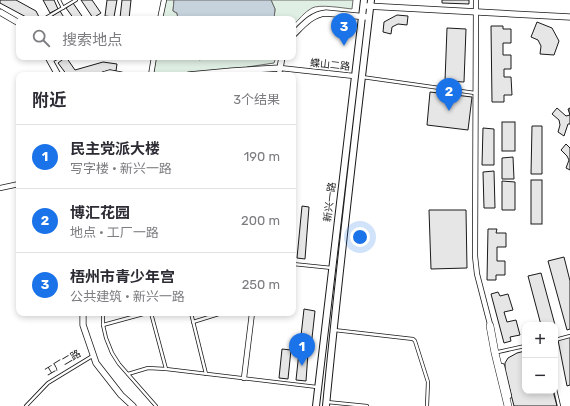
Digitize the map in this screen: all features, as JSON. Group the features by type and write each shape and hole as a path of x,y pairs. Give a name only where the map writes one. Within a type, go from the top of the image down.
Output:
{"main road":[{"name":"新兴一路","path":"326,404 358,77 362,17 367,3"},
{"name":"新兴一路","path":"316,406 332,268 358,77 369,17 367,3"},
{"path":"490,326 508,406"}],"street":[{"path":"161,16 164,0"},
{"path":"476,0 475,256 477,274 511,406"},
{"path":"367,3 476,12 570,17"},
{"path":"0,12 16,21"},
{"path":"296,32 309,19 321,13 369,17"},
{"path":"50,60 56,72"},
{"path":"152,72 154,60"},
{"path":"279,72 281,60"},
{"name":"蝶山二路","path":"221,72 280,68 358,77"},
{"path":"0,188 16,185"},
{"name":"工厂二路","path":"83,316 83,325 96,363 121,395 133,406"},
{"path":"244,378 252,316"}],"lane":[{"path":"59,0 63,8"},
{"path":"49,16 76,0"},
{"path":"358,77 475,93"},
{"path":"296,264 332,268"},
{"path":"103,316 103,325 106,338 112,353 119,364 156,406"},
{"path":"103,325 136,316"},
{"path":"152,316 166,369"},
{"path":"192,316 206,374"},
{"path":"193,322 212,316"},
{"path":"334,330 413,339 415,341 428,382 427,406"},
{"path":"558,339 570,336"},
{"path":"498,352 522,347"},
{"name":"工厂二路","path":"26,406 48,383 94,355"},
{"path":"128,374 148,368 166,369 318,387"},
{"path":"556,394 559,406"},
{"path":"326,404 367,406"}],"green space":[{"path":"164,0 174,0 173,11 177,13 178,16 161,16"},
{"path":"271,0 353,0 352,9 325,6 315,7 309,10 296,22 296,16 274,16 275,9"},
{"path":"154,60 275,60 274,63 247,67 247,72 152,72"}],"shaded area":[{"path":"174,0 271,0 275,9 274,16 178,16 177,13 173,11"}],"building":[{"path":"0,0 16,0 36,11 38,16 24,16 0,3"},
{"path":"43,0 54,0 58,9 50,13"},
{"path":"81,0 92,0 101,13 96,16 92,16"},
{"path":"107,0 117,0 114,16 105,16"},
{"path":"122,0 131,0 129,16 120,16"},
{"path":"442,0 469,0 469,4 442,3"},
{"path":"73,3 82,16 72,16 66,8"},
{"path":"60,11 63,16 52,16"},
{"path":"397,15 408,16 407,25 398,24 392,27 391,34 383,32 384,22"},
{"path":"537,22 552,28 559,41 554,55 540,54 541,46 538,40 531,37"},
{"path":"491,26 503,26 503,29 511,29 511,43 503,43 503,55 511,55 511,69 504,69 504,77 511,77 512,95 504,95 504,102 492,102"},
{"path":"447,28 466,29 464,82 445,81"},
{"path":"62,60 68,60 75,70 103,62 117,64 116,71 65,72 58,63"},
{"path":"430,92 472,97 468,130 427,125"},
{"path":"557,108 566,116 570,115 570,124 568,124 564,136 558,132 560,125 559,120 552,114"},
{"path":"502,122 515,122 515,151 502,151"},
{"path":"532,126 542,126 542,174 531,174"},
{"path":"483,128 494,129 494,165 482,165"},
{"path":"566,144 570,148 570,170 566,168 569,160 561,150"},
{"path":"513,157 514,179 502,179 502,158"},
{"path":"494,171 495,208 484,208 483,172"},
{"path":"531,180 542,180 542,224 531,224"},
{"path":"502,181 515,182 515,210 502,210"},
{"path":"302,206 309,207 305,259 297,258"},
{"path":"429,210 466,210 467,268 431,269"},
{"path":"488,229 497,229 496,233 506,233 506,247 497,247 497,261 505,261 505,275 496,275 496,280 487,280"},
{"path":"564,257 570,281 570,329 567,330 548,261"},
{"path":"541,273 554,322 540,322 528,276"},
{"path":"498,292 500,296 508,294 513,310 504,312 507,322 516,320 520,335 510,337 511,341 504,343 491,294"},
{"path":"304,309 315,311 311,347 300,345"},
{"path":"570,337 570,385 567,386 558,340"},
{"path":"282,349 291,350 288,379 279,378"},
{"path":"299,352 308,353 306,381 296,380"},
{"path":"522,352 522,394 554,394 557,406 514,406 505,371 505,363 508,358"}],"place":[{"name":"梧州市青少年宫","path":"344,46"},
{"name":"博汇花园","path":"449,111"},
{"name":"民主党派大楼","path":"302,366"}]}
